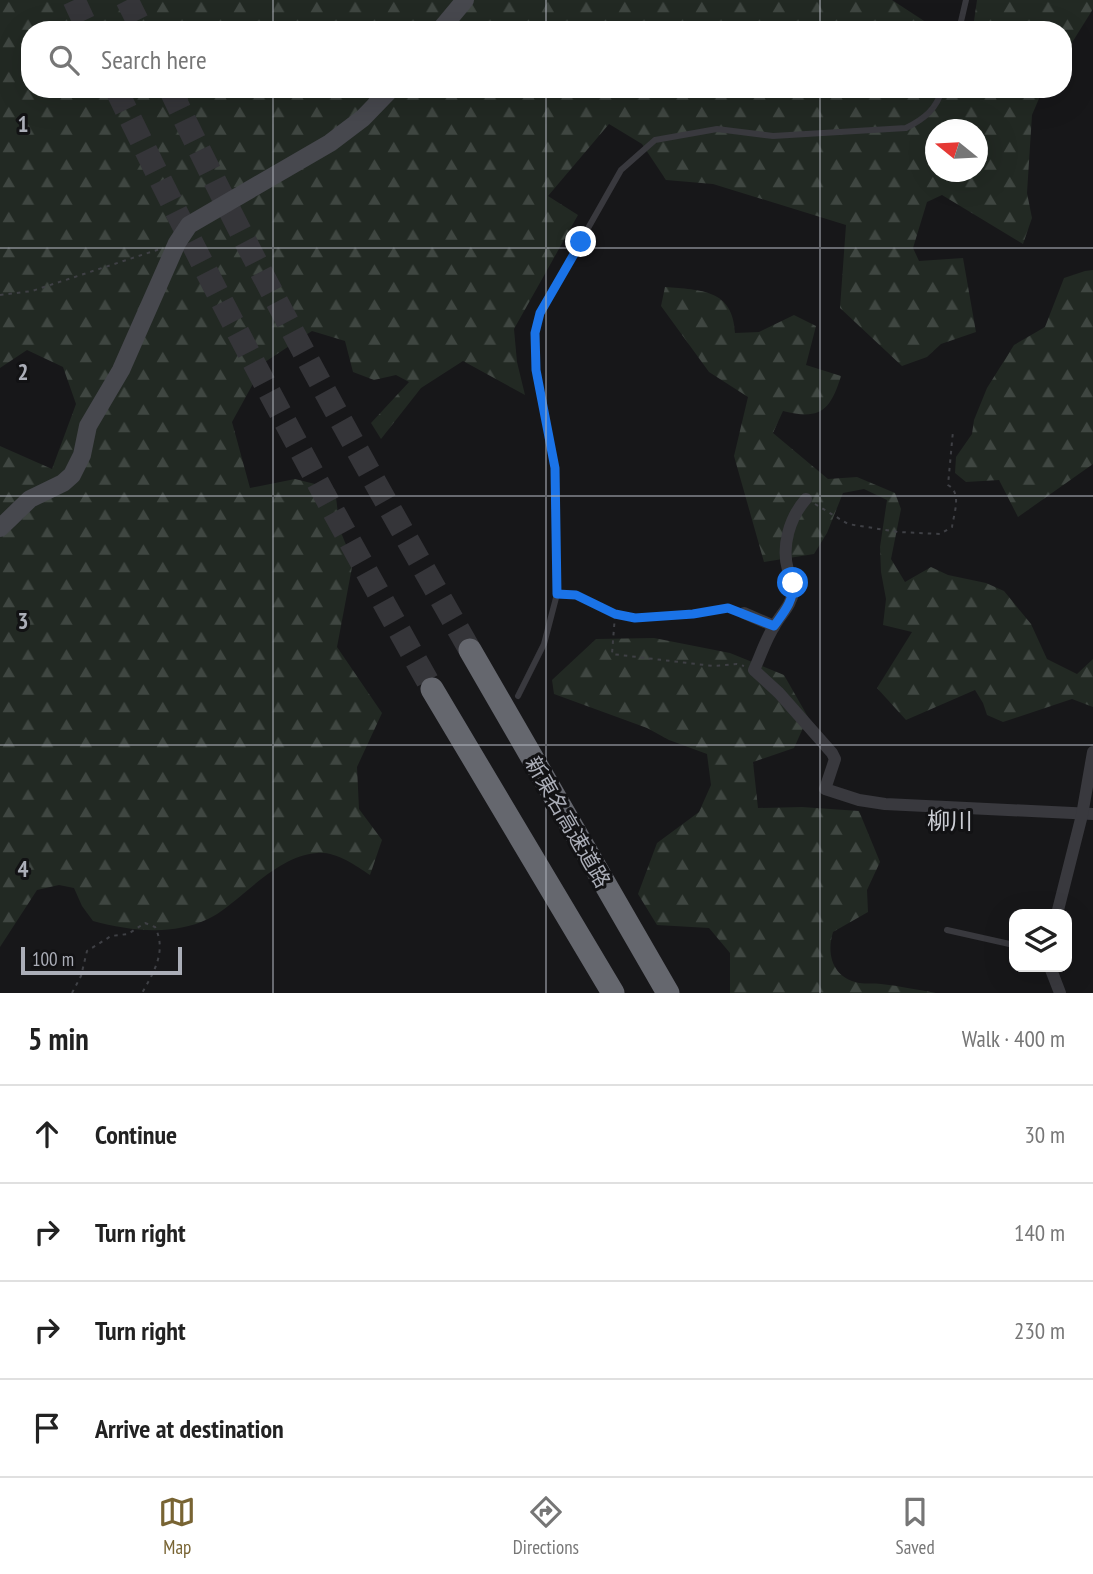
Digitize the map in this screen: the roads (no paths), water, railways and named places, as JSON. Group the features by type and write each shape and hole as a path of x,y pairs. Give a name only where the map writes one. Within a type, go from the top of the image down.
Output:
{"highway":[{"name":"新東名高速道路","path":"470,650 667,993"},
{"path":"432,689 612,993"}],"street":[{"path":"448,21 465,0"},
{"path":"0,528 30,499 64,483 72,475 82,455 88,426 121,370 183,233 196,220 330,144 363,118 382,98"},
{"path":"806,499 798,508 787,533 787,568 793,583 793,593 789,606 774,626 754,670 779,693 832,753 835,760 825,789 859,800 885,804 1088,814"},
{"path":"744,613 774,626"},
{"path":"1058,909 1088,814 1093,752"},
{"path":"1052,972 1060,993"}],"lane":[{"path":"960,21 966,0"},
{"path":"518,696 544,644 557,594 555,468 536,370 535,333 540,313 621,170 655,140 717,129 773,136 906,128 925,118 940,98"},
{"path":"947,930 1009,945"}],"tunnel":[{"path":"74,0 84,21"},
{"path":"127,0 138,21"},
{"path":"120,98 269,392 432,689"},
{"path":"174,98 277,302 470,650"}],"district":[{"name":"柳川","path":"950,820"}]}
